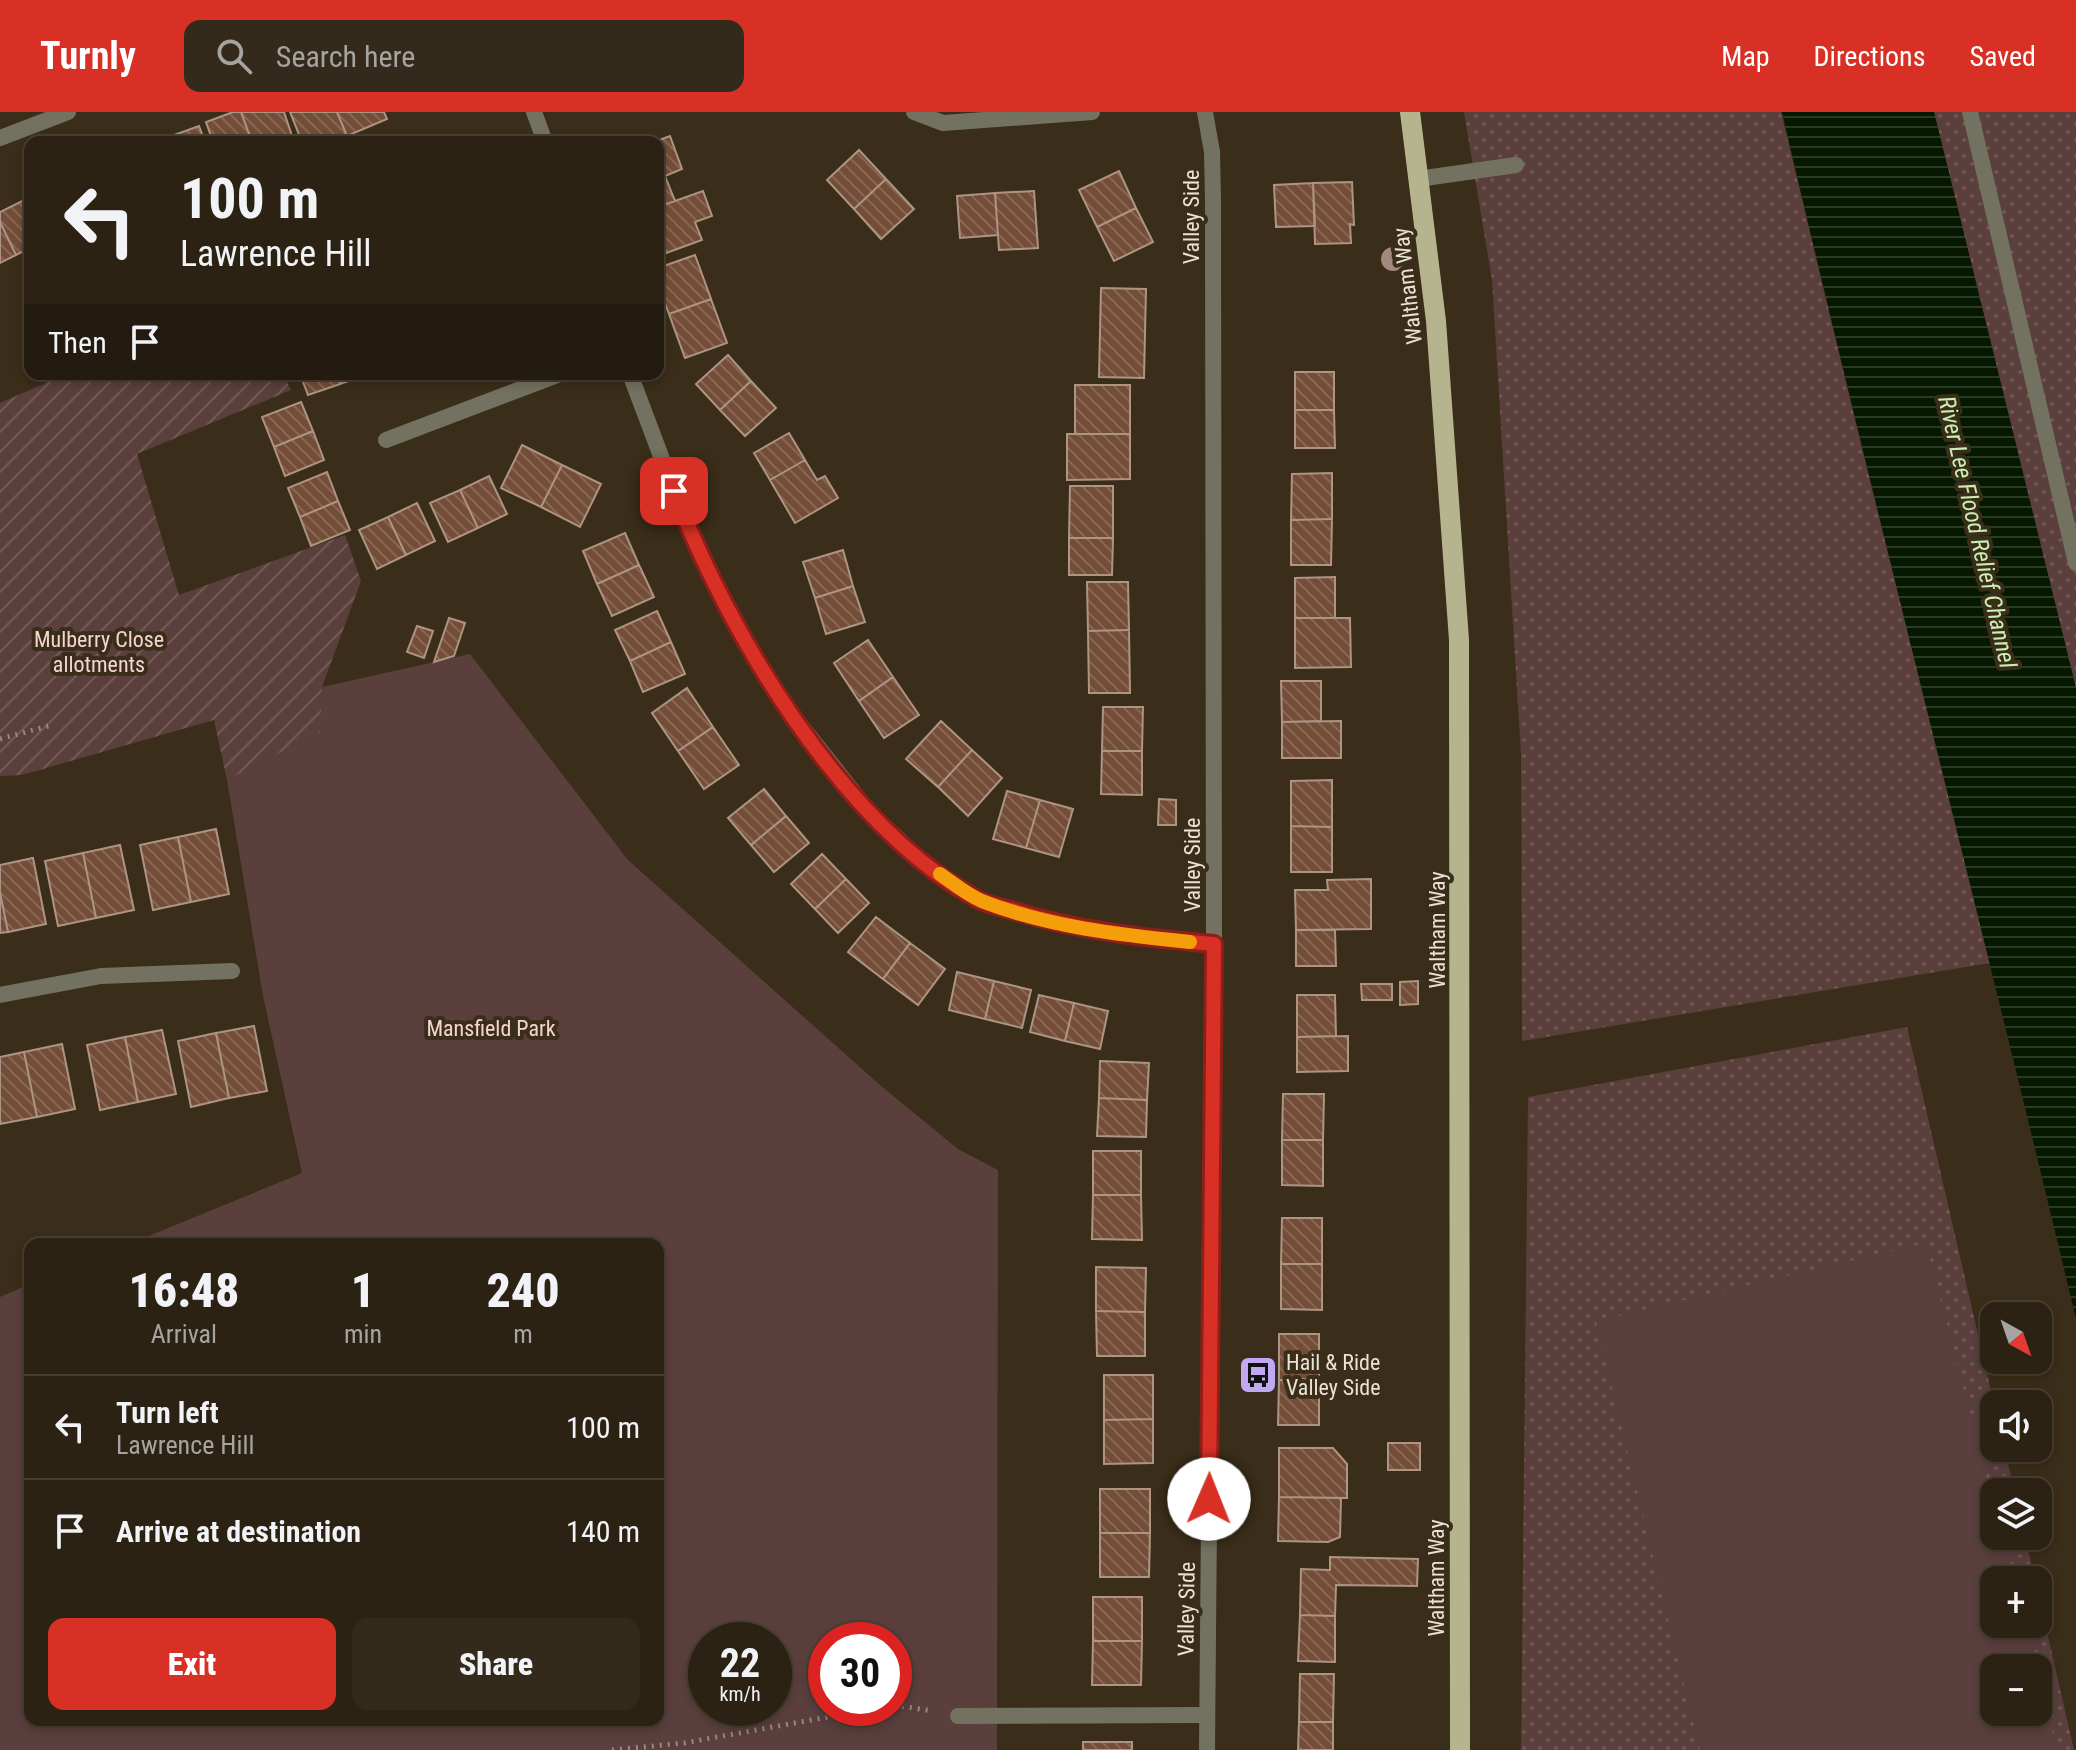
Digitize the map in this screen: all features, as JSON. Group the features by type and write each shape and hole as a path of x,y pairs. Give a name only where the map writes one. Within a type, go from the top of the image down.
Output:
{"main road":[{"name":"Waltham Way","path":"1410,112 1436,321 1459,640 1460,1750"}],"street":[{"path":"0,138 36,118 68,112"},
{"path":"534,112 543,136"},
{"path":"914,112 943,123 1092,112"},
{"name":"Valley Side","path":"1205,112 1212,152 1213,200 1214,944 1207,1750"},
{"path":"1970,112 2076,563"},
{"path":"1418,179 1516,165"},
{"path":"386,440 544,380"},
{"path":"632,380 685,520 732,616 781,700 870,813 928,866 979,900 1037,919 1149,938 1214,944"},
{"path":"0,995 101,976 232,971"},
{"path":"958,1716 1207,1715"}],"path":[{"path":"0,739 52,725"},
{"path":"912,1708 958,1716"},
{"path":"612,1750 684,1743 808,1721"}],"green space":[{"path":"1464,112 1781,112 1990,963 1522,1041 1521,755 1492,280"},
{"path":"1934,112 2076,112 2076,688"},
{"name":"Mulberry Close allotments","path":"52,380 286,380 291,390 137,454 179,595 345,535 361,581 322,687 320,732 227,780 214,720 22,775 0,776 0,403"},
{"name":"Mansfield Park","path":"470,654 628,860 881,1086 958,1149 998,1170 997,1750 0,1750 0,1297 24,1287 24,1726 664,1726 664,1238 144,1238 302,1173 263,996 227,780 319,732 322,687"},
{"path":"1907,1027 1980,1343 1980,1374 1987,1374 1991,1390 1980,1390 1980,1462 2008,1462 2012,1478 1980,1478 1980,1550 2028,1550 2032,1566 1980,1566 1980,1638 2048,1638 2052,1654 1980,1654 1980,1726 2052,1726 2052,1654 2074,1750 1521,1750 1528,1097"},
{"path":"1926,1243 1987,1478 1980,1478 1980,1550 2006,1550 2010,1566 1980,1566 1980,1638 2028,1638 2032,1654 1980,1654 1980,1726 2051,1726 2057,1750 1700,1750 1596,1321"}],"water":[{"name":"River Lee Flood Relief Channel","path":"1782,112 1934,112 2076,688 2076,1319 1854,414"}],"building":[{"path":"241,112 250,136 211,136 206,122"},
{"path":"241,112 284,112 292,136 250,136"},
{"path":"290,112 337,112 347,136 300,136"},
{"path":"337,112 384,112 387,119 347,136"},
{"path":"199,126 203,136 171,136"},
{"path":"670,136 682,169 665,176 675,201 664,205 664,138"},
{"path":"859,150 886,179 854,209 827,180"},
{"path":"1119,171 1136,208 1097,227 1079,190"},
{"path":"886,179 914,209 881,239 854,209"},
{"path":"1352,182 1354,225 1350,224 1351,243 1315,244 1313,183"},
{"path":"1313,183 1315,226 1276,227 1274,185"},
{"path":"703,191 712,216 695,222 702,240 664,254 664,205"},
{"path":"1034,191 1038,248 999,250 995,193"},
{"path":"995,193 998,235 960,238 957,196"},
{"path":"24,200 24,251 16,255 0,222 0,212"},
{"path":"1136,208 1153,242 1114,261 1097,227"},
{"path":"0,222 16,255 0,263"},
{"path":"695,255 711,299 669,314 664,301 664,266"},
{"path":"1101,288 1146,289 1144,378 1099,377"},
{"path":"711,299 727,343 685,358 669,314"},
{"path":"728,355 751,381 720,410 696,384"},
{"path":"1295,372 1334,372 1334,410 1295,410"},
{"path":"302,380 339,380 340,384 308,395"},
{"path":"751,381 776,408 745,436 720,410"},
{"path":"1075,385 1130,385 1130,434 1075,434"},
{"path":"301,402 313,431 274,447 262,417"},
{"path":"1295,410 1334,410 1335,448 1295,448"},
{"path":"313,431 324,460 285,476 274,447"},
{"path":"789,433 805,460 770,480 754,453"},
{"path":"1067,434 1130,434 1130,479 1067,480"},
{"path":"522,445 562,465 541,507 501,488"},
{"path":"805,460 817,480 825,476 838,498 795,523 770,480"},
{"path":"562,465 601,484 580,527 541,507"},
{"path":"327,472 338,501 300,517 288,488"},
{"path":"1332,473 1332,519 1291,520 1292,474"},
{"path":"489,476 507,514 478,528 460,490"},
{"path":"1070,486 1113,486 1113,538 1069,538"},
{"path":"460,490 478,528 448,542 430,503"},
{"path":"338,501 350,530 311,546 300,517"},
{"path":"417,503 435,541 406,555 388,517"},
{"path":"388,517 406,555 377,569 359,530"},
{"path":"1332,519 1331,565 1291,565 1291,520"},
{"path":"625,533 639,565 597,584 583,551"},
{"path":"1069,538 1113,538 1112,575 1069,575"},
{"path":"843,550 853,586 815,598 803,562"},
{"path":"639,565 654,597 612,616 597,584"},
{"path":"1335,577 1335,618 1295,618 1295,578"},
{"path":"1087,582 1128,582 1129,630 1088,631"},
{"path":"853,586 865,622 826,634 815,598"},
{"path":"657,611 671,642 630,661 615,630"},
{"path":"449,618 465,623 454,656 434,662"},
{"path":"1295,618 1350,618 1351,667 1295,668"},
{"path":"417,626 433,631 424,658 407,652"},
{"path":"1129,630 1130,693 1089,693 1088,631"},
{"path":"868,640 893,677 859,701 834,663"},
{"path":"671,642 685,674 643,692 630,661"},
{"path":"893,677 919,715 884,738 859,701"},
{"path":"1281,681 1321,681 1321,721 1282,722"},
{"path":"687,688 713,727 678,751 652,713"},
{"path":"1103,707 1143,707 1142,751 1102,751"},
{"path":"941,721 972,750 938,787 906,759"},
{"path":"1341,721 1341,758 1282,758 1282,722"},
{"path":"713,727 739,765 704,789 678,751"},
{"path":"972,750 1002,778 968,816 938,787"},
{"path":"1102,751 1142,751 1142,795 1101,794"},
{"path":"1332,780 1332,827 1291,826 1291,781"},
{"path":"764,789 786,816 751,845 728,818"},
{"path":"1007,791 1040,800 1026,848 993,839"},
{"path":"1159,799 1176,800 1176,825 1158,825"},
{"path":"1040,800 1073,809 1059,857 1026,848"},
{"path":"786,816 809,843 774,872 751,845"},
{"path":"1291,826 1332,827 1332,872 1291,872"},
{"path":"216,829 229,894 191,902 178,837"},
{"path":"178,837 191,902 153,910 140,845"},
{"path":"120,845 134,910 96,918 83,853"},
{"path":"83,853 96,918 58,926 45,861"},
{"path":"822,854 846,879 815,909 791,884"},
{"path":"33,858 46,924 8,932 0,892 0,865"},
{"path":"846,879 869,903 838,933 815,909"},
{"path":"1371,879 1371,929 1296,930 1295,890 1328,890 1327,880"},
{"path":"0,892 8,932 0,933"},
{"path":"876,917 910,943 883,979 848,952"},
{"path":"1296,930 1335,930 1336,966 1296,966"},
{"path":"910,943 945,969 918,1005 883,979"},
{"path":"957,972 994,981 985,1019 949,1010"},
{"path":"994,981 1031,990 1022,1028 985,1019"},
{"path":"1418,981 1418,1004 1400,1005 1400,982"},
{"path":"1361,984 1392,984 1392,1000 1362,1000"},
{"path":"1039,995 1074,1003 1065,1041 1030,1032"},
{"path":"1297,995 1335,995 1336,1036 1297,1037"},
{"path":"1074,1003 1108,1011 1100,1049 1065,1041"},
{"path":"254,1026 267,1091 229,1098 216,1033"},
{"path":"162,1030 176,1094 138,1102 125,1037"},
{"path":"216,1033 229,1098 191,1107 178,1041"},
{"path":"1348,1036 1348,1071 1297,1072 1297,1037"},
{"path":"125,1037 138,1102 100,1110 87,1045"},
{"path":"62,1044 75,1109 37,1117 24,1052"},
{"path":"24,1052 37,1117 0,1124 0,1057"},
{"path":"1100,1061 1149,1063 1147,1100 1099,1098"},
{"path":"1283,1094 1324,1094 1323,1140 1282,1140"},
{"path":"1099,1098 1147,1100 1146,1137 1097,1136"},
{"path":"1282,1140 1323,1140 1323,1186 1282,1185"},
{"path":"1093,1151 1141,1151 1141,1195 1093,1195"},
{"path":"1093,1195 1141,1195 1142,1240 1092,1239"},
{"path":"1282,1218 1322,1218 1322,1264 1281,1264"},
{"path":"1281,1264 1322,1264 1322,1310 1281,1309"},
{"path":"1096,1267 1146,1268 1145,1312 1096,1311"},
{"path":"1096,1311 1145,1312 1145,1356 1097,1356"},
{"path":"1279,1334 1319,1334 1319,1379 1279,1380"},
{"path":"1104,1375 1153,1375 1153,1419 1104,1420"},
{"path":"1319,1379 1319,1425 1278,1425 1279,1380"},
{"path":"1153,1419 1153,1463 1104,1464 1104,1420"},
{"path":"1388,1443 1420,1443 1420,1470 1388,1470"},
{"path":"1279,1448 1333,1448 1347,1464 1347,1498 1279,1497"},
{"path":"1100,1489 1150,1489 1150,1533 1100,1533"},
{"path":"1279,1497 1341,1498 1340,1537 1328,1542 1278,1541"},
{"path":"1100,1533 1150,1533 1149,1577 1100,1577"},
{"path":"1330,1557 1418,1559 1417,1586 1336,1585 1335,1616 1300,1615 1301,1569 1330,1570"},
{"path":"1093,1597 1142,1597 1142,1641 1093,1641"},
{"path":"1300,1615 1335,1616 1335,1662 1298,1661"},
{"path":"1093,1641 1142,1641 1141,1685 1092,1685"},
{"path":"1300,1674 1334,1674 1333,1722 1299,1722"},
{"path":"1299,1722 1333,1722 1333,1750 1298,1750"},
{"path":"1083,1742 1132,1742 1132,1750 1083,1750"}],"slow traffic":[{"path":"940,874 979,900 1037,919 1190,942"}],"place":[{"name":"Hail & Ride Valley Side","path":"1258,1375"}],"route":[{"path":"674,491 732,616 781,700 870,813 928,866 979,900 1037,919 1149,938 1214,944 1209,1499"}]}
